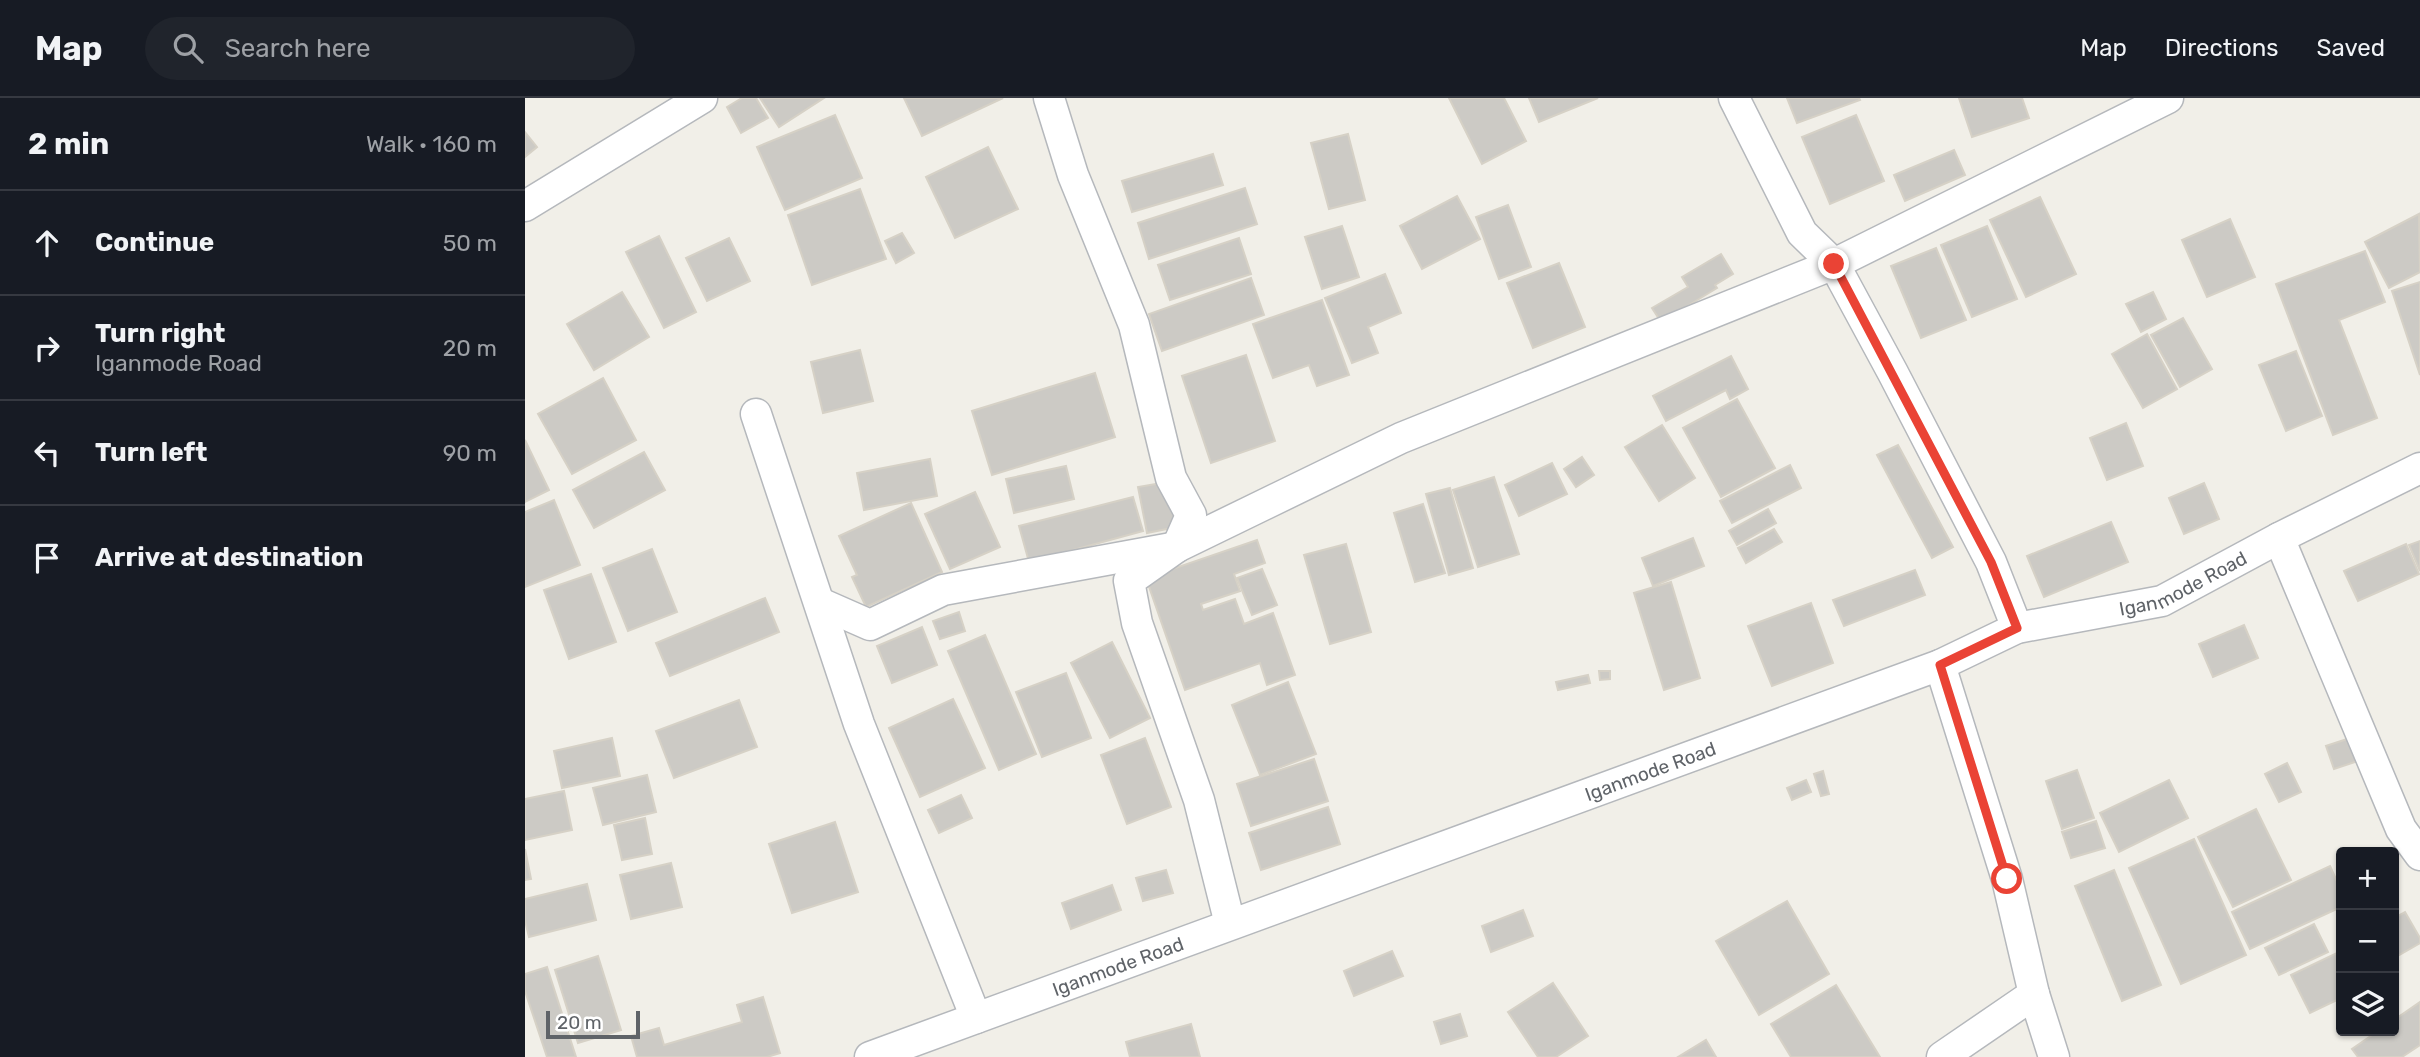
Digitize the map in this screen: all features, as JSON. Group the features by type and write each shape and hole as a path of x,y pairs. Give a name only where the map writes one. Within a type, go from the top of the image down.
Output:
{"street":[{"path":"525,206 702,98"},
{"path":"1049,98 1073,175 1134,325 1171,478 1191,515 1177,547"},
{"path":"1734,98 1802,233 1834,264 1991,562 2017,628"},
{"path":"1230,924 1199,800 1137,623 1129,581 1177,547 1401,438 1834,264 2168,98"},
{"path":"756,414 859,724 976,1018"},
{"name":"Iganmode Road","path":"870,1057 1940,665 2017,628 2162,601 2279,538 2420,468"},
{"path":"2279,538 2401,829 2420,855"},
{"path":"820,603 870,625 943,590 1177,547"},
{"path":"1940,665 2007,879 2034,994 2054,1057"},
{"path":"1942,1057 2034,994"}],"building":[{"path":"742,98 756,98 768,118 741,133 727,107"},
{"path":"760,98 824,98 779,127"},
{"path":"904,98 1003,98 922,136"},
{"path":"1449,98 1504,98 1526,141 1482,164"},
{"path":"1529,98 1598,98 1539,122"},
{"path":"1787,98 1859,98 1860,100 1797,123"},
{"path":"1959,98 2022,98 2029,118 1972,137"},
{"path":"835,115 862,178 785,210 757,147"},
{"path":"1856,115 1884,181 1830,204 1802,137"},
{"path":"525,132 537,147 525,157"},
{"path":"1348,134 1365,200 1329,209 1311,143"},
{"path":"988,147 1018,209 955,238 926,177"},
{"path":"1954,150 1965,175 1905,201 1894,175"},
{"path":"1213,154 1223,185 1132,212 1122,181"},
{"path":"1245,188 1257,224 1149,259 1138,223"},
{"path":"860,189 886,259 812,285 788,215"},
{"path":"1457,196 1480,239 1422,269 1400,226"},
{"path":"2040,197 2076,274 2026,297 1990,220"},
{"path":"1508,205 1531,267 1499,279 1476,217"},
{"path":"2419,214 2420,272 2389,288 2365,242"},
{"path":"2230,219 2255,277 2207,297 2182,240"},
{"path":"1342,226 1359,277 1322,289 1305,237"},
{"path":"1987,226 2017,299 1972,317 1941,245"},
{"path":"902,233 914,253 896,263 885,241"},
{"path":"659,236 696,312 664,328 626,252"},
{"path":"729,238 750,281 707,301 686,258"},
{"path":"1239,238 1251,274 1170,300 1158,265"},
{"path":"1936,248 1966,320 1921,338 1891,266"},
{"path":"2365,251 2385,302 2339,320 2377,418 2333,435 2276,284"},
{"path":"1721,254 1733,274 1715,285 1717,288 1661,322 1652,308 1688,287 1682,277"},
{"path":"1559,263 1585,327 1533,348 1507,283"},
{"path":"1385,274 1401,313 1368,327 1378,353 1352,363 1325,298"},
{"path":"1251,278 1264,315 1162,351 1149,314"},
{"path":"2420,282 2420,375 2392,291"},
{"path":"622,292 649,337 594,370 567,324"},
{"path":"2153,292 2166,319 2141,332 2126,304"},
{"path":"1322,300 1349,375 1317,386 1309,365 1273,378 1253,324"},
{"path":"2183,318 2212,369 2180,387 2151,335"},
{"path":"2147,334 2177,389 2143,408 2112,354"},
{"path":"860,350 873,401 823,413 811,362"},
{"path":"2296,351 2322,416 2286,431 2259,365"},
{"path":"1246,355 1275,441 1211,463 1182,376"},
{"path":"1731,356 1748,389 1730,399 1726,390 1666,421 1653,396"},
{"path":"1095,373 1115,437 992,475 972,411"},
{"path":"603,378 636,440 572,474 538,414"},
{"path":"1737,399 1775,468 1721,497 1683,428"},
{"path":"2126,423 2143,466 2107,480 2090,438"},
{"path":"1662,425 1695,478 1659,501 1625,447"},
{"path":"525,440 549,490 525,502"},
{"path":"1898,445 1953,547 1932,558 1877,455"},
{"path":"644,452 665,490 594,528 573,490"},
{"path":"1582,457 1594,475 1576,487 1564,469"},
{"path":"930,459 937,496 864,510 857,473"},
{"path":"1552,463 1567,494 1519,516 1505,485"},
{"path":"1790,465 1801,488 1732,523 1720,501"},
{"path":"1066,466 1074,499 1014,513 1006,479"},
{"path":"1494,477 1519,554 1478,567 1453,490"},
{"path":"1168,482 1177,527 1147,533 1138,487"},
{"path":"2204,483 2219,519 2184,534 2169,498"},
{"path":"1450,488 1473,568 1449,575 1426,494"},
{"path":"975,492 1000,547 950,569 925,514"},
{"path":"1133,497 1143,531 1029,562 1019,526"},
{"path":"554,500 580,565 525,587 525,512"},
{"path":"911,503 942,572 866,607 852,577 857,575 839,536"},
{"path":"1423,504 1445,573 1415,582 1394,513"},
{"path":"1768,509 1776,523 1737,545 1729,531"},
{"path":"2111,522 2128,562 2044,597 2027,556"},
{"path":"1774,529 1782,542 1746,563 1738,548"},
{"path":"1693,538 1704,566 1653,586 1642,558"},
{"path":"1257,540 1265,563 1234,574 1240,591 1201,604 1203,610 1235,599 1244,624 1273,613 1295,675 1267,685 1260,663 1185,690 1146,578"},
{"path":"2420,541 2420,571 2409,545"},
{"path":"1346,544 1371,632 1330,644 1304,555"},
{"path":"2406,544 2419,574 2358,601 2344,571"},
{"path":"652,549 677,612 628,631 603,568"},
{"path":"1262,569 1277,605 1252,615 1237,578"},
{"path":"1915,570 1925,595 1844,626 1833,600"},
{"path":"591,574 616,642 569,659 544,590"},
{"path":"1671,582 1700,678 1664,690 1634,593"},
{"path":"765,598 779,632 670,676 656,643"},
{"path":"1811,603 1833,663 1772,686 1748,626"},
{"path":"959,612 965,631 940,639 933,621"},
{"path":"2244,625 2258,658 2213,677 2199,644"},
{"path":"922,627 937,665 892,683 877,646"},
{"path":"985,635 1036,754 999,770 948,651"},
{"path":"1112,642 1150,718 1110,738 1071,663"},
{"path":"1599,671 1610,671 1610,679 1600,680"},
{"path":"1066,673 1091,738 1042,757 1016,692"},
{"path":"1588,675 1590,683 1558,690 1556,682"},
{"path":"1288,682 1316,754 1260,775 1232,705"},
{"path":"953,699 985,768 920,797 889,728"},
{"path":"739,700 757,747 674,778 656,731"},
{"path":"612,738 620,776 562,788 554,751"},
{"path":"1145,738 1171,807 1127,824 1101,755"},
{"path":"2350,738 2358,761 2334,769 2326,746"},
{"path":"1314,759 1328,801 1251,826 1237,784"},
{"path":"2287,763 2301,792 2279,802 2265,774"},
{"path":"2077,770 2094,818 2062,829 2046,781"},
{"path":"1823,771 1829,794 1821,796 1814,774"},
{"path":"647,775 656,812 603,825 593,788"},
{"path":"1806,780 1811,792 1792,800 1787,788"},
{"path":"2169,780 2188,818 2119,852 2100,813"},
{"path":"564,791 572,830 525,840 525,799"},
{"path":"961,795 972,818 939,833 928,810"},
{"path":"1328,807 1340,844 1261,870 1249,833"},
{"path":"2256,809 2291,880 2233,907 2198,837"},
{"path":"645,818 652,854 622,860 614,825"},
{"path":"2096,821 2105,848 2071,858 2062,832"},
{"path":"835,822 858,892 792,913 769,844"},
{"path":"2194,839 2246,955 2181,984 2129,868"},
{"path":"525,849 531,879 525,880"},
{"path":"671,863 682,907 631,919 620,875"},
{"path":"2330,866 2336,879 2336,909 2250,949 2232,912"},
{"path":"1166,870 1173,893 1143,901 1136,878"},
{"path":"2114,870 2161,985 2122,1001 2075,886"},
{"path":"587,884 596,920 529,937 525,921 525,899"},
{"path":"1112,885 1121,910 1071,929 1062,903"},
{"path":"1787,901 1829,974 1759,1015 1716,941"},
{"path":"1523,910 1533,936 1491,952 1482,926"},
{"path":"2405,912 2420,938 2420,943 2399,955 2399,915"},
{"path":"2314,924 2328,952 2279,975 2265,948"},
{"path":"1392,951 1403,976 1354,996 1344,971"},
{"path":"2336,953 2336,1000 2310,1013 2291,975"},
{"path":"598,956 621,1030 578,1043 555,970"},
{"path":"547,967 576,1057 547,1057 525,991 525,974"},
{"path":"1553,983 1588,1036 1556,1057 1538,1057 1508,1012"},
{"path":"1836,985 1880,1057 1791,1057 1771,1024"},
{"path":"763,997 780,1053 767,1057 637,1057 631,1036 659,1028 664,1045 742,1022 737,1005"},
{"path":"2420,1002 2420,1045 2402,1057 2358,1057 2352,1049 2371,1036 2399,1036 2399,1017"},
{"path":"1460,1014 1467,1036 1441,1044 1434,1022"},
{"path":"1191,1024 1200,1057 1130,1057 1126,1042"},
{"path":"1706,1040 1716,1057 1678,1057"}],"route":[{"path":"1834,264 1991,562 2017,628 1940,665 2007,879"}]}
